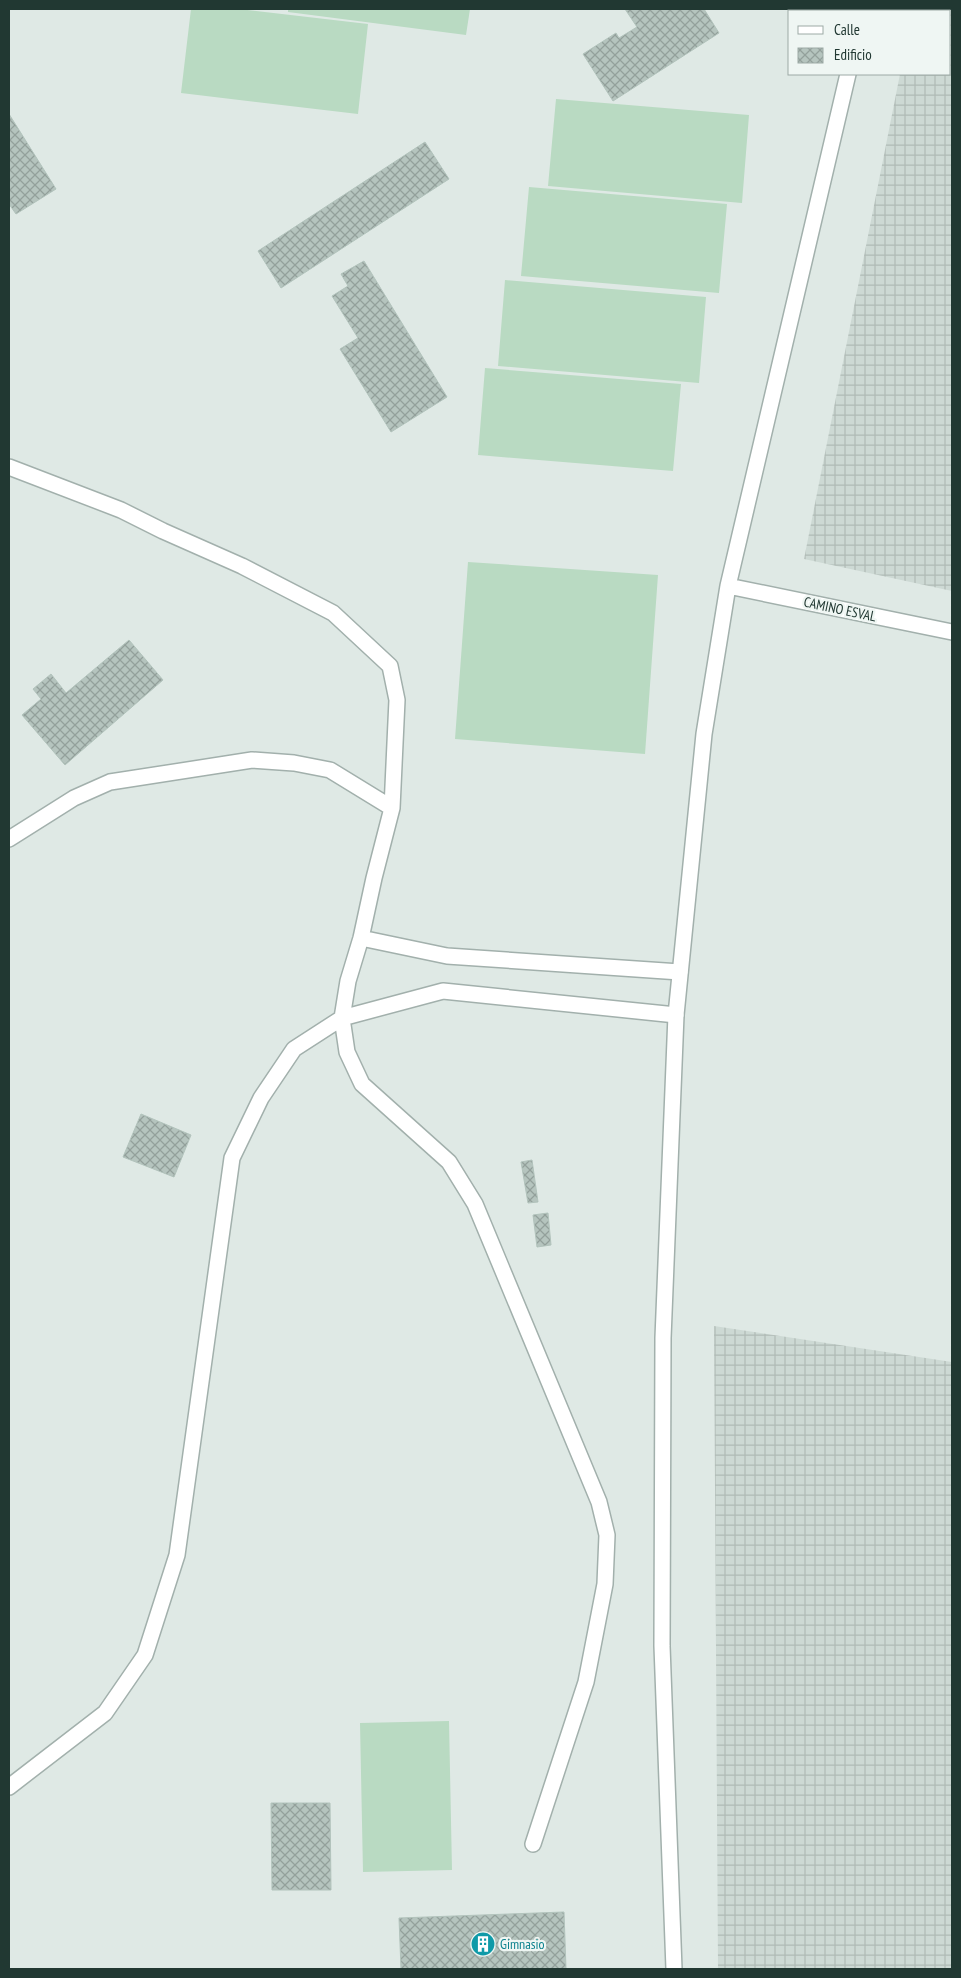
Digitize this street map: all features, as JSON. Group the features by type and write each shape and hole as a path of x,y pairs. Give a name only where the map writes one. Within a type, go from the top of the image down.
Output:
{"street":[{"path":"674,1969 662,1646 662,1368 676,1015 704,734 728,586 848,75"},
{"path":"9,467 121,510 242,566 333,613 390,666 397,700 392,808 361,938 348,981 342,1018 347,1052 362,1084 448,1162 475,1204 599,1502 607,1534 605,1584 586,1682 532,1844"},
{"name":"CAMINO ESVAL","path":"728,586 952,632"},
{"path":"9,838 74,798 110,782 252,760 330,770 392,808"},
{"path":"361,938 447,956 680,972"},
{"path":"9,1787 105,1713 145,1655 177,1555 232,1158 261,1098 294,1049 342,1018 443,991 676,1015"}],"shaded area":[{"path":"952,9 952,591 804,559 900,75 951,75 951,10 912,10"},
{"path":"714,1326 952,1362 952,1969 718,1969"}],"green space":[{"path":"191,9 239,9 368,24 358,114 181,93"},
{"path":"288,9 470,9 466,35 288,12"},
{"path":"556,99 749,115 742,203 548,186"},
{"path":"529,187 727,204 719,293 521,276"},
{"path":"505,280 706,297 699,383 498,366"},
{"path":"485,368 681,384 673,471 478,455"},
{"path":"468,562 658,575 645,754 455,739"},
{"path":"449,1721 452,1870 363,1872 360,1723"}],"building":[{"path":"625,9 704,9 719,33 613,101 583,54 616,33 619,38 637,27"},
{"path":"9,114 56,189 16,214 9,204"},
{"path":"425,142 449,179 281,288 258,251"},
{"path":"364,261 447,397 391,432 340,349 358,338 332,296 348,286 341,274"},
{"path":"129,640 163,680 65,765 22,715 41,699 33,689 51,674 66,693"},
{"path":"141,1114 191,1135 174,1177 123,1157"},
{"path":"532,1160 538,1202 528,1203 521,1162"},
{"path":"548,1213 551,1245 537,1247 533,1215"},
{"path":"271,1803 330,1803 331,1890 272,1890"},
{"name":"Gimnasio","path":"564,1912 566,1969 401,1969 399,1918"}],"place":[{"name":"Gimnasio","path":"483,1944"}]}
